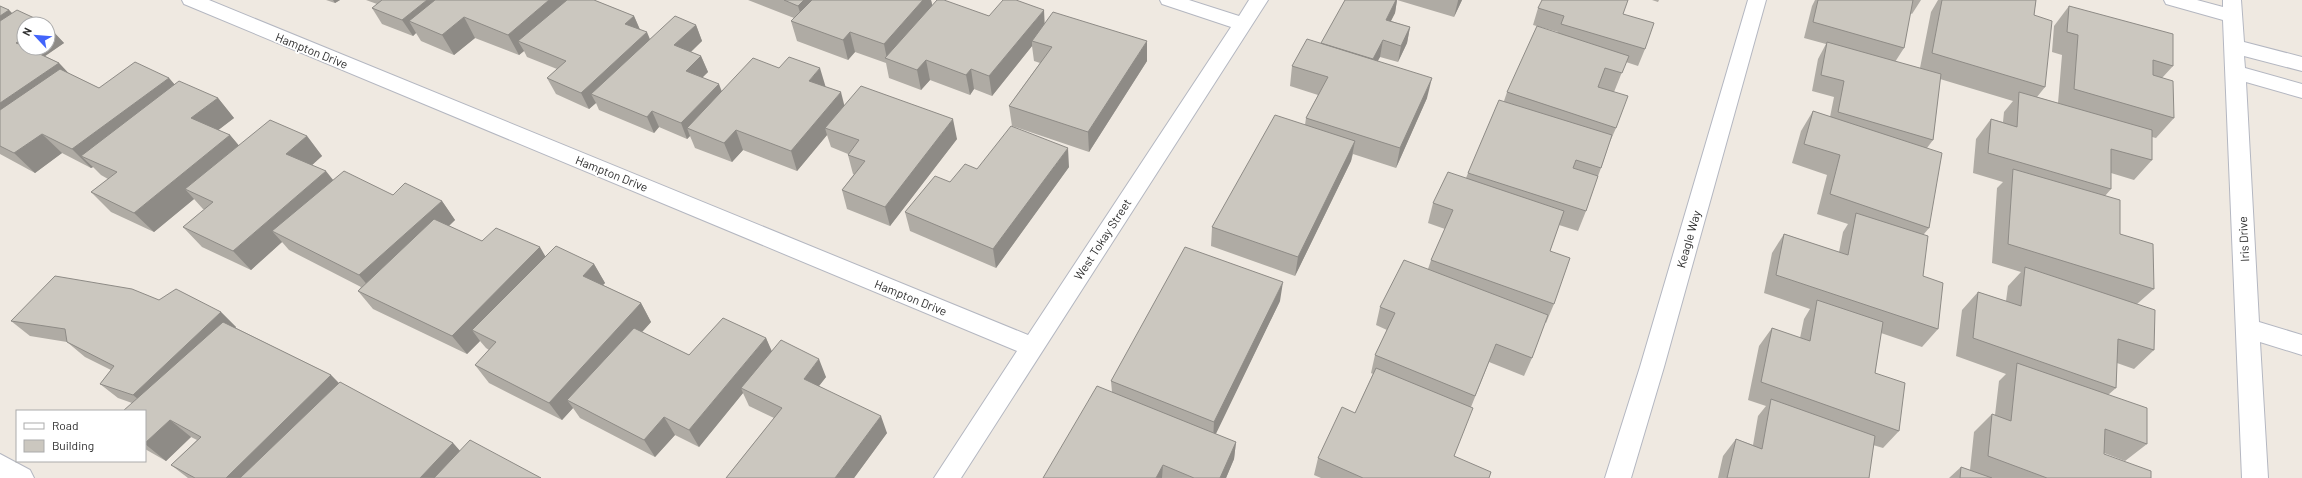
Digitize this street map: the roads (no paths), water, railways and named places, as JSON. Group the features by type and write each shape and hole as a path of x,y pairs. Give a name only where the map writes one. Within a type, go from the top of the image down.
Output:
{"street":[{"name":"Hampton Drive","path":"191,0 1032,347"},
{"path":"1169,0 1243,24"},
{"name":"West Tokay Street","path":"947,478 1259,0"},
{"name":"Keagle Way","path":"1618,478 1652,367 1757,0"},
{"path":"2173,0 2233,8"},
{"name":"Iris Drive","path":"2233,8 2255,478"},
{"path":"2234,46 2302,64"},
{"path":"2235,72 2302,91"},
{"path":"2248,328 2302,345"},
{"path":"0,465 21,478"}]}
